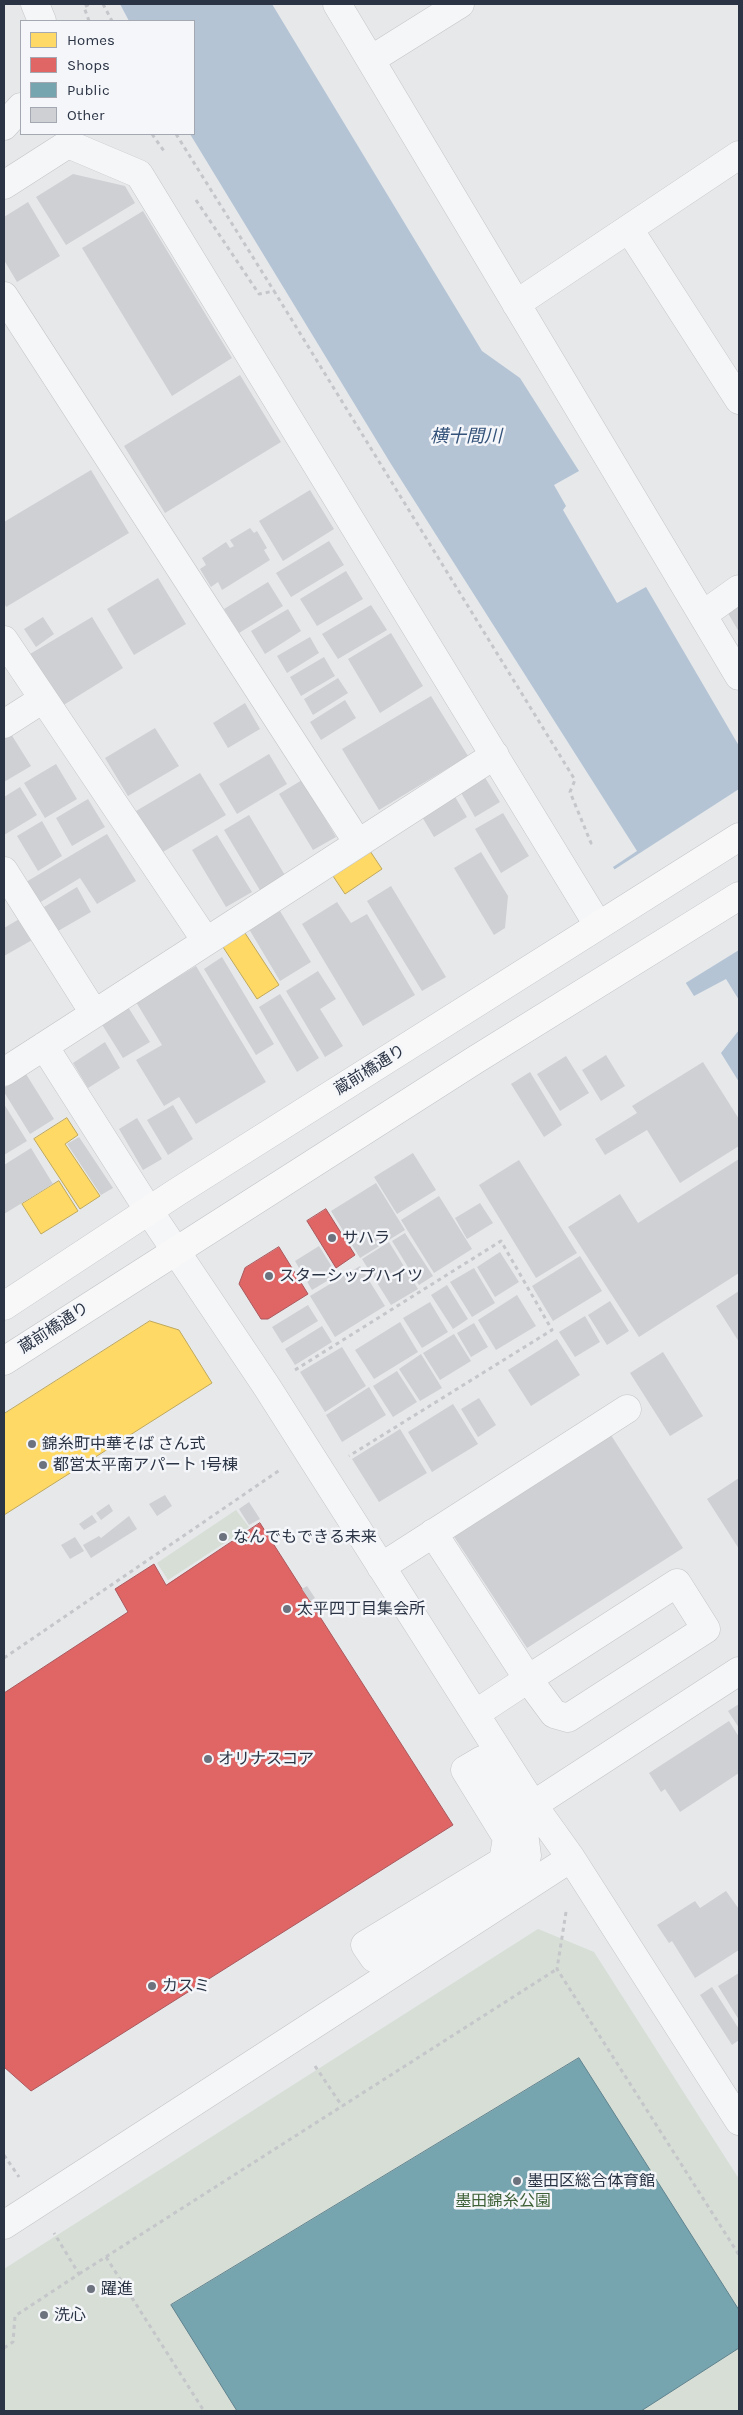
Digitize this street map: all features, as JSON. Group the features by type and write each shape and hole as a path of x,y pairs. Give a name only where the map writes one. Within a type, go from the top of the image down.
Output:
{"main road":[{"name":"蔵前橋通り","path":"4,1306 149,1211 739,837"},
{"name":"蔵前橋通り","path":"4,1361 739,896"}],"street":[{"path":"35,4 42,20"},
{"path":"337,4 372,59 516,304 704,614 739,676"},
{"path":"372,59 460,4"},
{"path":"4,126 20,108"},
{"path":"4,185 68,144 139,174 495,755 606,921"},
{"path":"516,304 739,155"},
{"path":"629,228 739,400"},
{"path":"4,296 358,843"},
{"path":"704,614 739,589"},
{"path":"4,640 42,700 206,941"},
{"path":"4,724 42,700"},
{"path":"4,1072 495,755"},
{"path":"4,870 94,1013"},
{"path":"44,1046 149,1211 267,1387 533,1805 571,1858 739,2121"},
{"path":"381,1567 627,1409"},
{"path":"434,1533 528,1679 554,1714 568,1718 706,1629 677,1583 528,1679 475,1714"},
{"path":"533,1805 739,1671"},
{"path":"482,1760 524,1833 527,1856 518,1871 374,1958 365,1946 502,1861 507,1838 465,1770 482,1760"},
{"path":"4,2225 571,1858"}],"path":[{"path":"89,20 84,7 90,4"},
{"path":"103,4 111,20"},
{"path":"153,135 168,158"},
{"path":"177,135 575,780 570,792"},
{"path":"195,198 259,294 274,291"},
{"path":"267,1387 501,1242 552,1330 322,1473"},
{"path":"4,1658 281,1469"},
{"path":"4,2348 13,2342 15,2316 557,1969 739,2255"},
{"path":"315,2066 342,2106"},
{"path":"4,2155 20,2179"},
{"path":"54,2233 79,2274"},
{"path":"106,2257 204,2411"}],"green space":[{"path":"236,1510 249,1527 168,1580 157,1563"},
{"name":"墨田錦糸公園","path":"538,1929 594,1952 739,2179 739,2411 4,2411 4,2269"}],"water":[{"name":"横十間川","path":"120,4 272,4 482,351 520,378 579,471 554,485 566,506 563,510 617,603 646,587 739,746 739,1000 726,979 694,996 613,867 637,851 391,464 191,135 195,135 195,20 128,20"},
{"path":"739,1030 739,1082 721,1053"}],"pier":[{"path":"739,789 739,950 684,984 612,871"}],"building: Homes":[{"path":"368,848 382,869 345,894 331,873"},
{"path":"243,930 279,985 257,999 221,944"},
{"path":"67,1118 78,1135 65,1144 100,1196 80,1209 34,1139"},
{"path":"59,1181 78,1211 41,1234 22,1204"},
{"name":"都営太平南アパート 1号棟","path":"150,1321 179,1330 212,1383 4,1515 4,1414"}],"building: Shops":[{"path":"326,1209 355,1255 336,1268 307,1221"},
{"name":"スターシップハイツ","path":"279,1247 308,1294 268,1319 261,1319 239,1284 245,1268"},
{"name":"オリナスコア","path":"260,1523 453,1825 31,2091 4,2067 4,1693 128,1612 115,1589 154,1564 166,1585"}],"building: Public":[{"name":"墨田区総合体育館","path":"579,2058 739,2310 739,2348 641,2411 237,2411 171,2305"}],"building: Other":[{"path":"73,174 125,186 135,203 66,245 36,197"},
{"path":"28,202 60,256 17,282 4,260 4,217"},
{"path":"143,211 232,358 172,396 82,248"},
{"path":"240,375 281,442 165,513 124,446"},
{"path":"91,470 129,533 6,607 4,602 4,522"},
{"path":"310,490 334,529 283,561 259,521"},
{"path":"250,528 254,533 257,531 267,548 264,550 270,560 222,590 218,582 211,587 200,569 206,565 202,558 226,542 230,548 234,546 230,540"},
{"path":"329,541 344,565 291,597 276,573"},
{"path":"346,571 363,599 317,626 300,599"},
{"path":"158,578 186,624 134,655 107,609"},
{"path":"268,582 283,606 239,633 224,609"},
{"path":"739,600 739,632 725,608"},
{"path":"371,605 387,630 338,659 322,634"},
{"path":"288,609 301,631 265,654 251,631"},
{"path":"43,617 54,634 36,647 24,629"},
{"path":"92,617 123,668 62,706 30,654"},
{"path":"391,633 423,686 380,713 348,659"},
{"path":"310,637 319,653 287,673 277,656"},
{"path":"324,657 335,676 301,696 290,677"},
{"path":"338,678 348,693 313,715 304,699"},
{"path":"431,696 468,756 379,810 342,749"},
{"path":"345,700 356,718 321,740 310,722"},
{"path":"245,703 260,729 228,748 213,723"},
{"path":"155,728 179,766 128,796 105,758"},
{"path":"11,734 31,766 4,782 4,739"},
{"path":"269,754 287,784 237,814 219,784"},
{"path":"56,764 77,799 45,818 24,783"},
{"path":"200,773 226,815 156,856 131,814"},
{"path":"484,776 500,802 475,817 460,791"},
{"path":"302,780 336,837 313,850 279,794"},
{"path":"20,787 37,815 4,835 4,797"},
{"path":"454,795 467,817 434,837 421,815"},
{"path":"88,799 105,827 72,846 56,818"},
{"path":"503,813 529,856 501,873 475,829"},
{"path":"249,815 286,877 261,892 224,830"},
{"path":"42,821 62,856 38,871 17,836"},
{"path":"107,834 136,881 97,904 80,878 39,903 26,882"},
{"path":"217,835 252,892 226,907 192,850"},
{"path":"481,852 508,896 505,928 494,935 454,868"},
{"path":"391,886 446,977 422,991 367,901"},
{"path":"77,887 91,912 58,931 44,907"},
{"path":"337,902 351,923 367,914 415,995 363,1026 302,924"},
{"path":"280,911 311,962 280,981 249,929"},
{"path":"21,918 34,939 4,956 4,928"},
{"path":"222,957 274,1044 256,1055 204,969"},
{"path":"196,966 266,1082 196,1124 179,1097 164,1106 136,1060 162,1045 136,1002"},
{"path":"318,971 336,999 320,1009 343,1046 325,1057 286,991"},
{"path":"280,994 319,1058 297,1072 259,1007"},
{"path":"128,1007 150,1042 123,1058 101,1023"},
{"path":"105,1042 120,1068 88,1088 73,1063"},
{"path":"606,1055 625,1086 601,1101 582,1070"},
{"path":"566,1056 589,1093 560,1111 537,1074"},
{"path":"703,1062 739,1119 739,1146 680,1183 647,1130 605,1155 595,1139 637,1113 632,1106"},
{"path":"530,1072 562,1125 544,1137 511,1084"},
{"path":"26,1074 54,1119 30,1134 4,1092 4,1088"},
{"path":"4,1104 27,1141 4,1155"},
{"path":"173,1105 193,1139 168,1155 147,1120"},
{"path":"137,1118 162,1159 143,1170 119,1129"},
{"path":"79,1137 113,1188 101,1195 67,1144"},
{"path":"31,1148 53,1184 4,1214 4,1165"},
{"path":"413,1153 436,1190 397,1214 374,1177"},
{"path":"739,1159 739,1273 639,1337 568,1227 620,1194 638,1223"},
{"path":"519,1160 577,1253 536,1278 479,1185"},
{"path":"376,1183 405,1230 360,1258 331,1211"},
{"path":"439,1196 472,1249 434,1273 401,1220"},
{"path":"480,1203 493,1223 467,1239 455,1218"},
{"path":"405,1233 433,1276 419,1285 392,1241"},
{"path":"389,1242 418,1289 391,1305 362,1259"},
{"path":"319,1246 337,1275 312,1290 295,1261"},
{"path":"500,1252 519,1282 495,1297 477,1267"},
{"path":"580,1256 602,1291 553,1321 532,1286"},
{"path":"360,1266 385,1306 335,1337 310,1296"},
{"path":"474,1268 495,1303 472,1317 450,1282"},
{"path":"447,1285 468,1319 453,1329 431,1295"},
{"path":"739,1291 739,1342 716,1306"},
{"path":"517,1295 536,1326 496,1350 478,1320"},
{"path":"610,1301 629,1331 607,1345 588,1315"},
{"path":"430,1302 448,1332 422,1348 403,1318"},
{"path":"308,1305 318,1321 282,1343 272,1327"},
{"path":"585,1316 600,1342 575,1357 559,1332"},
{"path":"400,1322 418,1352 374,1379 355,1350"},
{"path":"474,1323 488,1347 471,1357 457,1333"},
{"path":"322,1326 332,1342 295,1365 285,1349"},
{"path":"454,1334 471,1361 440,1380 423,1353"},
{"path":"557,1339 580,1375 531,1406 508,1370"},
{"path":"342,1347 366,1386 325,1412 300,1372"},
{"path":"663,1352 703,1416 670,1436 630,1373"},
{"path":"421,1354 442,1388 420,1401 399,1369"},
{"path":"397,1371 417,1402 393,1417 373,1386"},
{"path":"369,1387 386,1415 342,1442 326,1415"},
{"path":"479,1398 496,1425 478,1437 461,1409"},
{"path":"453,1404 478,1444 432,1472 408,1432"},
{"path":"400,1429 427,1473 379,1502 352,1459"},
{"path":"609,1432 683,1548 527,1648 451,1532"},
{"path":"739,1478 739,1549 707,1499"},
{"path":"165,1495 172,1506 157,1516 149,1504"},
{"path":"249,1502 260,1519 249,1525 239,1509"},
{"path":"109,1504 113,1511 101,1520 96,1513"},
{"path":"92,1515 97,1522 84,1530 79,1524"},
{"path":"129,1516 137,1529 91,1558 83,1545 99,1536 101,1538"},
{"path":"75,1537 84,1551 70,1559 61,1545"},
{"path":"307,1586 315,1598 310,1601 302,1589"},
{"path":"739,1704 739,1728 728,1711"},
{"path":"729,1721 739,1737 739,1773 680,1812 665,1789 661,1792 649,1773"},
{"path":"726,1891 739,1909 739,1950 695,1978 672,1941 669,1943 657,1925 695,1901 700,1908"},
{"path":"739,1973 739,2020 718,1986"},
{"path":"712,1987 739,2029 739,2040 732,2045 700,1995"}],"place":[{"name":"サハラ","path":"332,1238"},
{"name":"スターシップハイツ","path":"269,1276"},
{"name":"錦糸町中華そば さん式","path":"32,1444"},
{"name":"都営太平南アパート 1号棟","path":"43,1465"},
{"name":"なんでもできる未来","path":"223,1537"},
{"name":"太平四丁目集会所","path":"287,1609"},
{"name":"オリナスコア","path":"208,1759"},
{"name":"カスミ","path":"152,1986"},
{"name":"墨田区総合体育館","path":"517,2181"},
{"name":"躍進","path":"91,2289"},
{"name":"洗心","path":"44,2315"}]}
